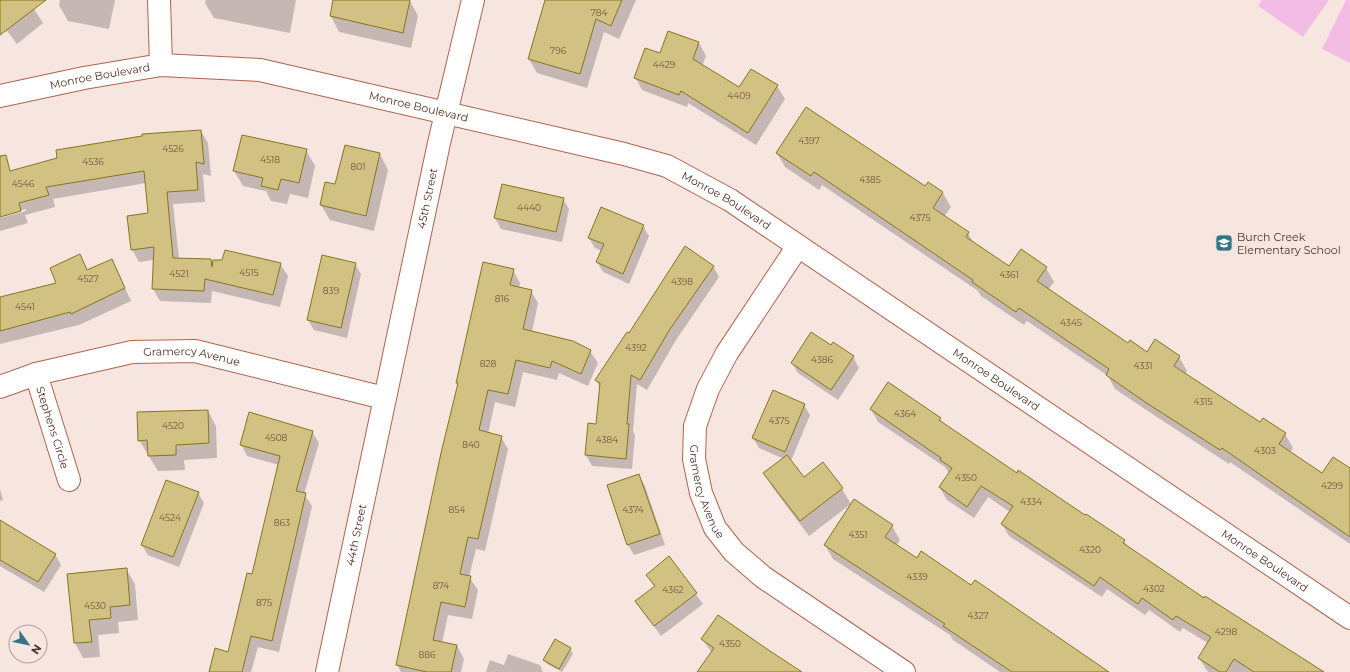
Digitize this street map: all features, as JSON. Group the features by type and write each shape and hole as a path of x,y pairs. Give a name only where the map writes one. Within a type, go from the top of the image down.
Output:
{"street":[{"path":"159,0 161,65"},
{"name":"45th Street","path":"384,398 446,114 473,0"},
{"name":"Monroe Boulevard","path":"0,96 84,78 161,65 260,70 624,154 667,166 730,200 1350,618"},
{"name":"Gramercy Avenue","path":"798,246 727,354 708,389 695,426 694,459 701,493 715,528 734,552 763,577 904,672"},
{"name":"Gramercy Avenue","path":"0,387 36,374 132,352 195,351 384,398"},
{"name":"Stephens Circle","path":"36,374 69,480"},
{"name":"44th Street","path":"327,672 384,398"}],"shaded area":[{"path":"1262,0 1329,0 1303,37 1258,6"},
{"path":"1346,0 1350,0 1350,63 1322,49"}],"building":[{"path":"0,0 46,0 0,35"},
{"path":"333,0 410,0 403,33 330,16"},
{"path":"545,0 622,0 611,26 596,19 580,74 528,59"},
{"path":"668,31 699,42 693,59 739,87 751,69 778,85 748,133 681,91 679,95 634,78 645,48 660,53"},
{"path":"806,107 925,186 928,182 943,192 933,208 969,232 966,237 1009,266 1021,249 1047,267 1037,281 1128,343 1130,340 1147,352 1155,339 1180,356 1174,366 1260,422 1263,418 1286,433 1279,444 1322,473 1333,457 1350,468 1350,537 1222,448 1220,450 1106,375 1109,369 1019,308 1016,312 972,282 973,280 814,172 811,176 776,153"},
{"path":"201,130 204,164 196,162 198,190 167,192 173,258 211,259 212,267 213,260 222,260 225,250 281,263 273,295 205,279 204,291 152,289 154,247 131,250 127,216 148,213 144,171 46,187 49,195 19,203 21,211 0,217 0,156 6,155 10,171 57,158 56,150 142,136 142,134"},
{"path":"242,135 307,149 299,183 281,179 278,190 261,186 263,178 233,171"},
{"path":"345,145 380,153 366,216 320,205 325,182 335,184"},
{"path":"502,184 564,198 556,232 494,218"},
{"path":"601,207 644,225 623,274 596,262 604,244 588,238"},
{"path":"685,246 714,266 670,329 640,380 631,375 626,459 585,455 588,423 596,424 600,383 595,380 627,332 629,333"},
{"path":"80,254 87,270 112,259 125,288 71,314 70,312 0,331 0,297 56,283 50,268"},
{"path":"322,255 356,263 341,328 307,320"},
{"path":"483,262 514,269 510,285 532,290 523,329 573,341 591,350 581,374 552,361 550,368 516,360 508,394 488,390 479,430 502,436 478,539 468,537 460,574 471,576 465,607 441,602 433,640 457,645 451,672 427,672 396,665"},
{"path":"811,332 831,345 833,342 854,356 831,390 791,363"},
{"path":"888,382 941,418 939,420 1017,473 1018,470 1125,540 1123,543 1204,598 1205,596 1324,672 1254,672 1234,659 1226,672 1220,672 1198,658 1211,637 1176,616 1173,620 1142,598 1138,604 1100,577 1094,586 1001,524 1013,506 981,486 967,507 939,487 952,468 940,460 941,458 870,409"},
{"path":"773,390 805,404 785,452 752,438"},
{"path":"208,410 209,443 176,445 176,455 148,456 147,440 138,441 137,412"},
{"path":"249,412 313,431 296,491 306,493 272,641 251,636 242,672 209,672 215,648 228,652 247,573 252,574 280,456 240,445"},
{"path":"787,455 804,477 823,462 843,488 800,521 763,473"},
{"path":"639,474 660,534 627,545 607,485"},
{"path":"166,480 199,492 173,557 141,545"},
{"path":"854,499 893,525 885,537 917,558 921,551 971,585 975,580 1109,672 1012,672 943,626 945,624 824,545"},
{"path":"0,520 56,554 38,582 0,560"},
{"path":"669,556 697,593 654,626 635,601 655,586 646,575"},
{"path":"127,568 130,605 110,607 111,618 89,620 92,642 74,643 67,574"},
{"path":"718,615 802,672 697,672 714,648 701,639"},
{"path":"555,639 571,648 559,669 543,660"}],"place":[{"name":"Burch Creek Elementary School","path":"1224,243"}]}
